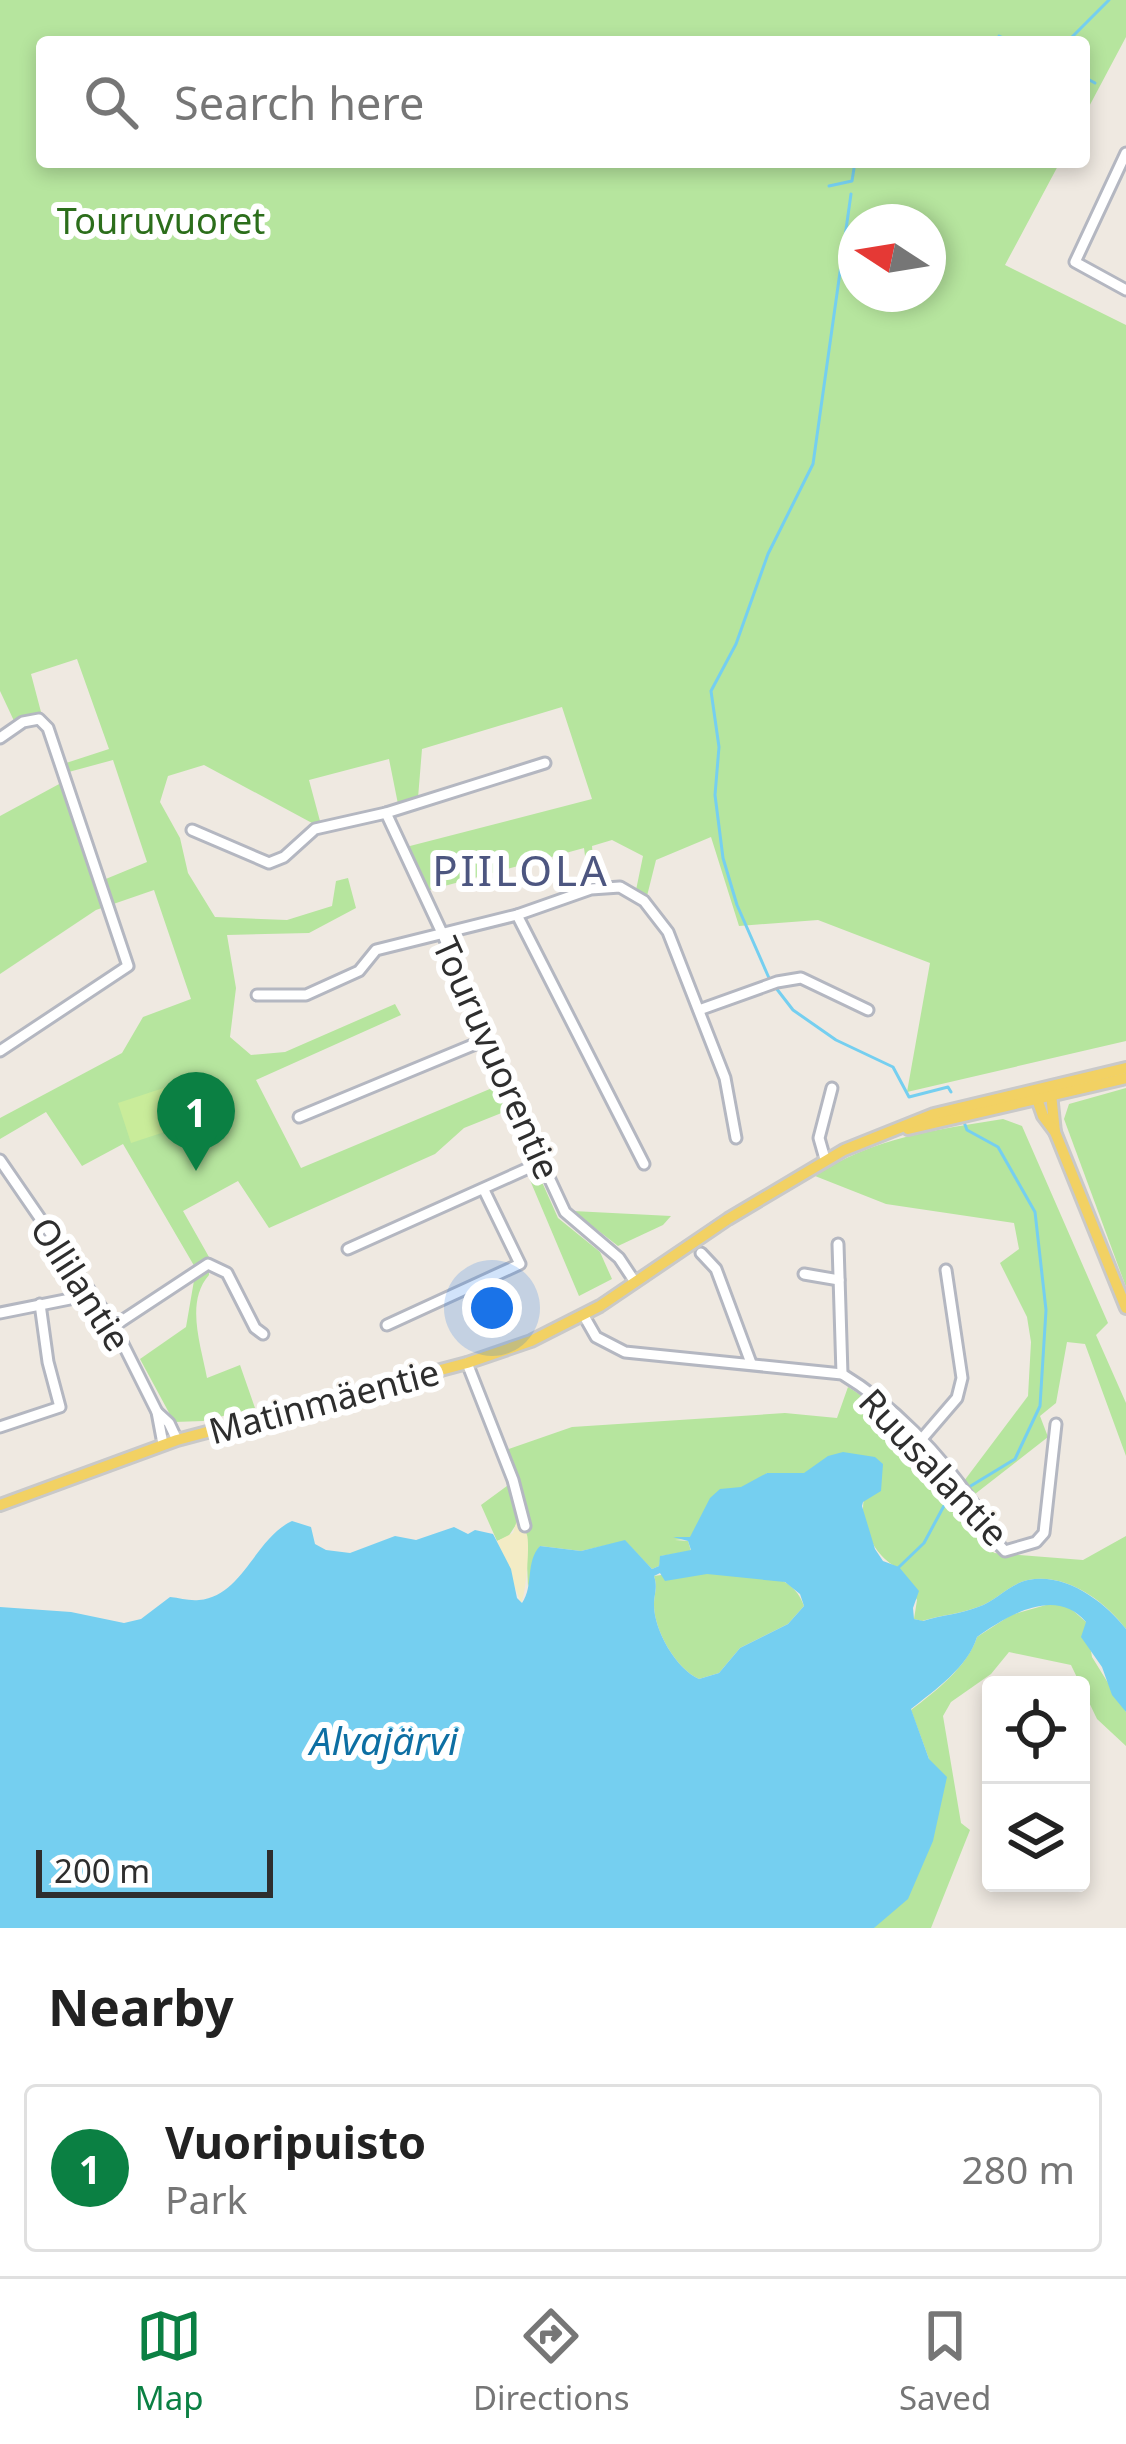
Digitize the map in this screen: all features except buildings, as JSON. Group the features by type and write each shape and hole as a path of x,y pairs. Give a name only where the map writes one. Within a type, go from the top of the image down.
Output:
{"main road":[{"path":"1050,1092 1126,1067"},
{"path":"1050,1092 1126,1078"},
{"path":"1050,1092 1055,1132"},
{"name":"Matinmäentie","path":"0,1505 163,1444 467,1363 531,1341 584,1316 825,1160 887,1133 1050,1092"},
{"path":"1036,1095 1126,1308"}],"street":[{"path":"1126,152 1075,262 1126,290"},
{"path":"0,738 30,719 45,722 128,966 0,1052"},
{"path":"192,830 269,863 284,857 315,829 386,813 545,763"},
{"name":"Touruvuorentie","path":"386,813 565,1212 619,1258 634,1282"},
{"path":"256,995 306,995 359,971 376,950 517,915 591,890 620,887 644,901 668,932 725,1078 736,1138"},
{"path":"517,915 644,1164"},
{"path":"699,1010 801,978 868,1010"},
{"path":"299,1118 485,1040"},
{"path":"825,1160 819,1138 832,1088"},
{"name":"Ollilantie","path":"0,1160 114,1326 157,1412 163,1444"},
{"path":"348,1249 542,1162"},
{"path":"386,1324 520,1264 484,1190"},
{"path":"838,1244 842,1374"},
{"path":"701,1253 716,1269 752,1364"},
{"path":"114,1326 208,1264 227,1274 255,1328 263,1334"},
{"path":"920,1442 957,1398 962,1378 946,1270"},
{"path":"804,1274 839,1280"},
{"path":"0,1312 90,1295"},
{"path":"0,1427 60,1407 40,1304"},
{"name":"Ruusalantie","path":"584,1316 596,1337 611,1348 842,1374 870,1391 920,1442 971,1499 999,1547 1011,1551 1036,1542 1044,1533 1056,1424"},
{"path":"467,1363 513,1480 525,1526"},
{"name":"Ollilantie","path":"157,1412 177,1440"}],"green space":[{"name":"Touruvuoret","path":"0,0 1126,0 1126,37 1090,105 1090,36 36,36 36,168 1057,168 1005,265 1126,325 1126,1041 907,1092 930,963 818,920 739,926 711,837 656,860 646,900 635,895 643,856 612,840 592,846 595,886 589,887 584,848 426,891 406,847 592,799 562,707 422,749 418,798 398,804 389,759 309,780 320,821 312,823 204,765 168,776 160,802 180,838 188,873 215,917 287,920 332,906 336,881 348,878 356,908 309,933 227,935 236,988 230,1037 251,1055 285,1052 395,1004 401,1015 256,1080 301,1168 497,1086 509,1110 464,1128 435,1154 269,1228 238,1181 183,1211 209,1257 209,1275 196,1311 207,1378 240,1365 255,1408 203,1421 174,1422 140,1359 186,1327 196,1269 123,1144 82,1166 46,1112 0,1139 0,1118 122,1053 143,1017 191,999 154,890 96,910 0,974 0,816 61,783 96,883 147,862 113,760 65,773 63,764 109,749 77,659 31,674 41,712 15,723 0,691"},
{"path":"188,1080 201,1120 131,1143 118,1103"},
{"path":"1126,1088 1126,1287 1064,1119 1069,1104"},
{"path":"1003,1119 1022,1126 1108,1323 1096,1335 1126,1403 1126,1456 1085,1344 1067,1342 1056,1403 1040,1416 1048,1437 975,1494 964,1481 1028,1396 1031,1342 1027,1317 1000,1263 1019,1249 1014,1223 886,1204 815,1176 882,1144"},
{"path":"527,1173 538,1173 558,1218 600,1252 612,1279 579,1296"},
{"path":"573,1211 671,1216 663,1225 618,1246"},
{"path":"848,1387 910,1440 994,1553 1083,1560 1126,1536 1126,1629 1083,1591 1042,1579 1021,1582 971,1609 914,1619 917,1600 899,1568 882,1556 870,1538 863,1516 865,1495 804,1473 767,1473 693,1538 675,1540 688,1541 691,1551 661,1556 659,1566 652,1569 625,1541 581,1551 540,1546 528,1587 526,1540 519,1520 508,1537 497,1541 481,1505 511,1483 500,1452 572,1427 785,1413 837,1418"},
{"path":"682,1572 769,1575 796,1591 804,1606 788,1624 740,1648 719,1673 699,1679 675,1658 655,1615 654,1576"},
{"path":"1053,1603 1069,1607 1086,1622 1092,1657 1126,1712 1126,1746 1097,1719 1090,1704 1090,1676 1076,1676 1071,1665 1009,1652 991,1674 951,1702 943,1716 961,1823 970,1830 931,1928 874,1928 929,1759 911,1710 958,1668 977,1637 1011,1615"}],"sand":[{"path":"518,1517 528,1540 521,1603 497,1541 513,1533"}],"water":[{"name":"Alvajärvi","path":"843,1452 875,1457 883,1464 881,1491 862,1506 883,1561 899,1567 919,1591 914,1619 971,1609 1021,1582 1042,1579 1083,1591 1126,1629 1126,1712 1081,1637 1086,1622 1074,1611 1047,1605 1017,1613 977,1637 958,1668 911,1709 929,1759 947,1777 933,1841 908,1899 874,1928 0,1928 0,1607 71,1612 124,1623 141,1619 170,1597 199,1600 227,1588 268,1540 292,1521 311,1527 315,1544 350,1553 395,1536 416,1540 454,1527 468,1534 475,1530 493,1534 522,1603 540,1546 581,1551 625,1540 652,1569 659,1566 660,1556 691,1550 688,1541 673,1537 690,1537 710,1498 720,1489 741,1487 767,1473 804,1473","holes":["660,1573 665,1581 707,1574 785,1582 800,1594 804,1606 788,1624 740,1648 719,1673 699,1679 675,1658 658,1626 654,1576"]}],"waterway":[{"path":"1073,36 1109,0"},
{"path":"1090,80 1095,83"},
{"path":"829,186 852,181 854,168"},
{"path":"769,978 737,905 723,858 715,795 719,747 711,691 736,644 768,554 813,464 851,194"},
{"path":"776,988 793,1010 836,1040 893,1067 909,1097 948,1087 951,1092"},
{"path":"964,1122 967,1130 998,1147 1035,1212 1046,1310 1040,1406 1015,1459 969,1487"},
{"path":"899,1567 924,1543 946,1502 954,1497"}],"place":[{"name":"Vuoripuisto","path":"196,1171"}],"district":[{"name":"PIILOLA","path":"521,869"}]}
